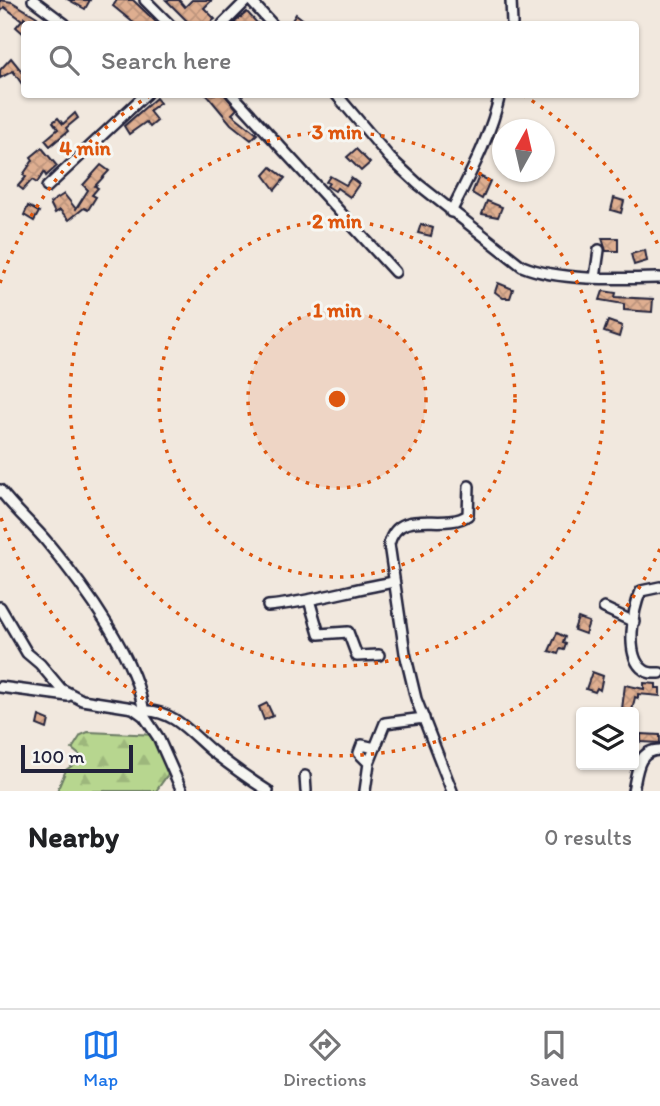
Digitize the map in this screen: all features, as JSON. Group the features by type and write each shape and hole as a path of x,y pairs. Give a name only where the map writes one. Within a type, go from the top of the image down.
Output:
{"street":[{"path":"33,0 61,21"},
{"path":"145,0 166,21"},
{"path":"226,21 248,0 269,21"},
{"path":"510,0 512,21"},
{"path":"47,187 139,98"},
{"path":"236,98 395,272"},
{"path":"339,98 390,158 451,212 524,268 595,278 660,278"},
{"path":"451,212 479,155 499,98"},
{"path":"595,278 599,250"},
{"path":"452,791 424,718 405,653 389,544 394,530 406,524 461,520 468,515 469,486"},
{"path":"0,490 47,542 110,627 134,677 144,713 164,748 182,791"},
{"path":"268,606 394,582"},
{"path":"660,587 641,591 632,644 637,663 649,673 660,673"},
{"path":"309,600 319,634 348,632 356,656 379,655"},
{"path":"0,607 27,653 61,689 74,697"},
{"path":"604,608 634,622"},
{"path":"0,687 74,697 92,703 133,708 144,713 157,710 179,722 214,752 268,791"},
{"path":"365,791 369,763 359,753 362,745 375,748 385,723 424,718"},
{"path":"633,791 643,757 650,751 660,750"},
{"path":"305,776 306,791"}],"green space":[{"path":"88,732 157,735 171,770 156,791 57,791 66,770 83,758 72,749 81,735"}],"building":[{"path":"0,0 12,2 37,17 34,21 24,18 21,21 4,7 0,13"},
{"path":"69,0 90,0 85,9"},
{"path":"117,0 133,0 155,21 131,21 113,6"},
{"path":"166,0 179,0 185,7 192,0 212,0 204,8 215,19 187,21"},
{"path":"247,12 255,21 236,21"},
{"path":"296,14 305,21 292,21"},
{"path":"11,58 21,70 21,83 13,71 0,78 0,70"},
{"path":"156,98 160,103 149,111 157,121 150,127 146,122 129,134 124,126"},
{"path":"209,98 227,98 237,109 232,114 257,134 251,140 231,124"},
{"path":"75,113 78,118 66,128 68,131 50,146 45,140 58,129 53,122 58,118 63,124"},
{"path":"42,148 57,166 46,176 44,172 37,183 32,180 23,190 18,186 26,177 23,175 33,160 31,157"},
{"path":"356,149 370,163 361,171 347,157"},
{"path":"101,165 109,171 95,186 98,188 92,195 96,197 88,210 84,208 69,220 60,210 55,213 50,203 64,194 76,209 88,190 83,185"},
{"path":"271,167 285,178 275,190 264,175"},
{"path":"330,176 346,185 351,178 359,184 350,197 337,188 335,191 327,186 329,183 326,182"},
{"path":"479,176 490,181 482,199 472,193"},
{"path":"614,198 624,201 621,213 611,210"},
{"path":"487,201 502,207 498,217 482,214"},
{"path":"28,206 39,212 34,221 24,215"},
{"path":"421,224 433,228 431,236 418,233"},
{"path":"602,238 618,238 618,251 606,251"},
{"path":"645,250 647,261 634,265 631,254"},
{"path":"498,283 513,289 510,298 503,298 495,292"},
{"path":"603,291 616,293 615,297 653,299 652,312 624,310 624,304 600,300"},
{"path":"608,321 622,326 619,337 604,332"},
{"path":"578,618 589,622 585,634 574,630"},
{"path":"557,633 565,637 563,643 566,644 564,650 560,649 558,654 549,651"},
{"path":"592,672 603,676 600,690 597,688 595,692 586,689"},
{"path":"644,683 656,684 656,688 660,688 660,696 638,694 633,707 622,707 625,685 644,689"},
{"path":"267,703 273,716 264,720 259,707"},
{"path":"39,716 49,720 47,729 37,725"},
{"path":"641,734 660,735 660,743 641,742"}]}
